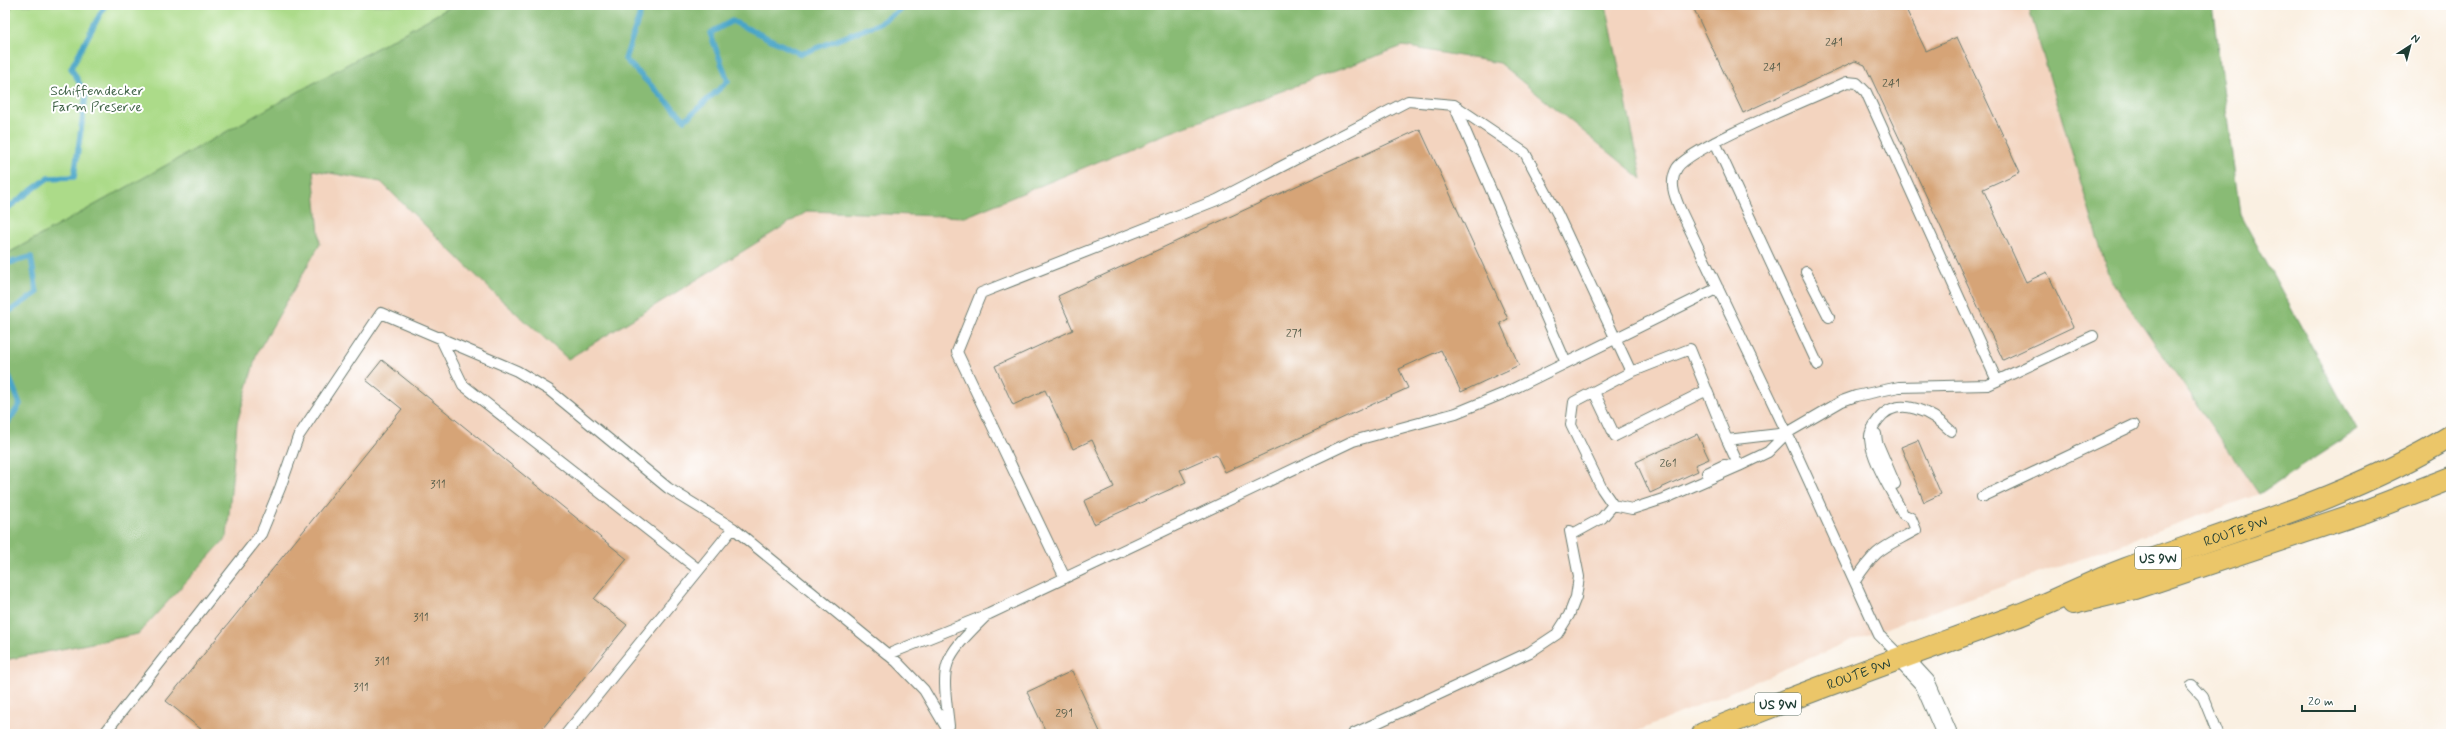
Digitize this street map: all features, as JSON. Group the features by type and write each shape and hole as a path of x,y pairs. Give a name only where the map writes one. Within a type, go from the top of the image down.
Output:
{"main road":[{"name":"ROUTE 9W","path":"1703,734 1901,657 2016,616 2124,569 2229,534 2334,494 2394,469 2451,436"},
{"name":"ROUTE 9W","path":"2016,616 2134,588 2366,510 2451,478"}],"street":[{"path":"1901,657 1925,683 1947,734"}],"lane":[{"path":"1901,657 1879,635 1787,433 1680,209 1673,185 1675,173 1684,160 1715,142 1847,82 1852,81 1862,87 1997,381"},
{"path":"1064,578 956,352 981,293 1217,200 1408,100 1454,105 1525,153 1617,338 1631,372"},
{"path":"1454,105 1566,363"},
{"path":"1715,142 1818,365"},
{"path":"1806,272 1829,317"},
{"path":"889,654 989,614 1353,441 1456,413 1507,392 1718,288"},
{"path":"104,734 261,534 280,488 298,437 381,313 517,371 549,390 668,488 733,528 889,654 907,670 924,690 950,733"},
{"path":"1739,466 1690,349 1631,372 1574,402 1571,425 1602,489 1613,505 1632,509 1666,498 1739,466 1768,452 1787,433 1842,401 1868,392 1915,386 1982,386 1997,381 2093,336"},
{"path":"440,337 462,384 699,570"},
{"path":"1594,392 1615,436 1707,390"},
{"path":"1855,581 1868,560 1879,549 1916,530 1877,442 1877,431 1889,415 1902,412 1920,415 1951,431"},
{"path":"1982,497 2134,425"},
{"path":"1727,440 1787,433"},
{"path":"1353,734 1530,652 1558,634 1569,615 1576,597 1579,577 1571,533 1602,518 1613,505"},
{"path":"566,734 733,528"},
{"path":"950,733 944,683 946,662 958,644 989,614"},
{"path":"2192,685 2202,697 2217,732"}],"path":[{"path":"5,14 12,5"}],"shaded area":[{"path":"1606,5 2028,5 2109,277 2259,494 1848,642 1631,734 5,734 5,660 138,634 227,537 237,423 257,353 320,244 313,169 381,182 496,295 568,359 808,211 965,217 1155,138 1403,46 1498,63 1642,179"}],"green space":[{"name":"Schiffendecker Farm Preserve","path":"5,5 454,5 5,255"},
{"path":"454,5 1606,5 1642,179 1499,63 1403,46 1155,138 965,217 808,211 568,359 496,295 381,182 313,170 320,244 257,353 237,423 227,537 138,634 5,660 5,255"},
{"path":"2028,5 2212,5 2240,214 2357,430 2259,494 2109,277"}],"building":[{"path":"1692,5 1904,5 1926,51 1957,37 2020,172 1983,189 2026,282 2047,272 2073,327 2003,360 1865,65 1855,61 1743,113"},
{"path":"1420,129 1508,319 1500,323 1519,365 1461,392 1441,350 1399,369 1408,388 1225,472 1216,454 1180,470 1186,482 1094,524 1084,501 1114,487 1092,440 1073,449 1045,390 1013,405 995,366 1073,330 1058,296"},
{"path":"382,360 627,559 594,599 627,625 538,734 207,734 166,701 402,409 366,380"},
{"path":"1697,434 1709,459 1695,465 1698,471 1650,493 1636,462"},
{"path":"1918,440 1941,494 1924,502 1901,447"},
{"path":"1072,671 1101,734 1047,734 1027,692"}],"waterway":[{"path":"5,210 48,178 74,177 86,95 71,68 105,5"},
{"path":"643,5 625,59 685,120 728,81 710,33 732,21 801,54 878,24 908,5"},
{"path":"5,264 31,257 37,293 5,314"},
{"path":"5,366 20,404 5,427"}]}
